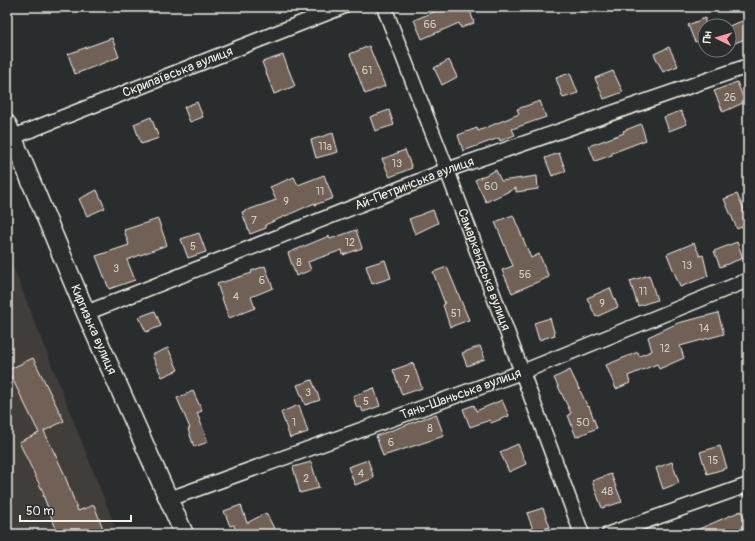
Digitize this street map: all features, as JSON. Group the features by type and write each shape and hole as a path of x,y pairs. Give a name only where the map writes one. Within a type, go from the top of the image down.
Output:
{"street":[{"name":"Скрипаївська вулиця","path":"10,130 342,7"},
{"name":"Самаркандська вулиця","path":"384,7 447,170 582,534"},
{"name":"Ай-Петринська вулиця","path":"86,313 447,170 747,67"},
{"name":"Киргизька вулиця","path":"10,130 86,313 184,534"},
{"name":"Тянь-Шаньська вулиця","path":"169,499 522,372 748,280"},
{"path":"609,534 748,485"}],"shaded area":[{"path":"7,251 118,534 7,534"}],"building":[{"path":"446,7 469,7 474,23 461,28 459,23 422,39 414,20"},
{"path":"748,19 748,38 737,42 737,23"},
{"path":"697,21 697,41 695,42 688,25"},
{"path":"112,38 119,57 75,74 68,54"},
{"path":"369,46 385,86 365,94 350,54"},
{"path":"669,47 678,66 663,72 654,54"},
{"path":"283,55 295,86 274,94 262,62"},
{"path":"449,60 457,77 442,85 434,68"},
{"path":"613,71 623,92 604,99 595,78"},
{"path":"570,73 578,93 563,98 556,78"},
{"path":"737,82 745,102 723,112 714,91"},
{"path":"540,101 546,117 512,129 515,135 500,141 499,138 463,151 458,135 477,128 478,131 519,114 517,109"},
{"path":"197,102 203,117 190,122 184,107"},
{"path":"389,110 394,125 375,131 370,117"},
{"path":"681,111 687,124 669,131 664,117"},
{"path":"151,117 159,138 141,144 134,124"},
{"path":"641,124 646,140 595,161 589,146 624,133 623,131"},
{"path":"333,133 338,152 316,158 311,140"},
{"path":"405,150 412,168 390,177 382,159"},
{"path":"559,153 566,171 552,176 545,158"},
{"path":"496,170 501,181 537,176 538,189 516,192 516,188 486,202 475,180"},
{"path":"324,175 333,198 315,205 315,203 265,225 266,228 250,234 242,212 276,200 270,187 294,177 298,185"},
{"path":"97,190 105,208 87,216 79,199"},
{"path":"737,194 748,219 748,224 737,229 724,199"},
{"path":"433,210 438,223 415,234 409,219"},
{"path":"513,215 531,258 539,254 549,277 512,293 502,270 513,266 495,222"},
{"path":"158,219 167,245 127,260 135,280 109,289 96,256 129,245 124,230"},
{"path":"356,230 362,248 343,255 342,250 308,262 311,270 296,276 288,253 329,236 330,239"},
{"path":"199,233 206,252 188,258 181,239"},
{"path":"737,242 743,258 720,267 714,251"},
{"path":"694,243 700,256 703,255 708,276 680,287 667,254"},
{"path":"385,260 391,278 372,284 366,266"},
{"path":"265,266 273,288 251,297 255,308 229,318 217,284 252,273 251,271"},
{"path":"447,267 469,320 450,327 443,305 445,304 433,272"},
{"path":"649,275 657,300 638,306 630,281"},
{"path":"610,288 618,307 596,317 587,298"},
{"path":"155,311 161,326 146,332 139,317"},
{"path":"718,313 724,334 680,346 684,358 659,369 657,364 628,376 630,383 616,389 606,365 638,352 639,356 652,351 648,337 678,323"},
{"path":"550,318 555,335 539,340 534,323"},
{"path":"480,346 485,359 467,366 462,353"},
{"path":"168,348 178,370 162,377 152,355"},
{"path":"33,358 64,421 44,431 63,471 78,511 94,505 105,534 58,534 43,495 44,494 19,442 39,433 8,370"},
{"path":"413,363 422,388 402,395 393,370"},
{"path":"570,370 588,407 589,406 597,428 576,437 568,415 571,413 554,378"},
{"path":"312,380 320,400 305,405 297,385"},
{"path":"374,388 380,406 363,412 361,407 357,408 353,396"},
{"path":"193,391 202,411 197,413 208,442 194,447 188,429 190,428 177,398"},
{"path":"502,400 509,416 491,423 490,420 470,427 463,409 474,405 476,411"},
{"path":"299,405 308,432 290,438 281,412"},
{"path":"436,414 444,436 383,456 376,436"},
{"path":"518,444 526,464 509,472 500,452"},
{"path":"720,446 727,468 707,474 700,452"},
{"path":"368,460 374,478 355,485 348,467"},
{"path":"311,462 319,488 300,493 293,467"},
{"path":"672,462 679,483 663,489 656,468"},
{"path":"611,474 622,502 602,508 592,481"},
{"path":"241,505 247,523 266,513 277,534 225,534 235,529 234,525 230,526 224,511"},
{"path":"543,508 550,527 534,532 527,513"},
{"path":"741,511 748,527 748,534 687,534"}]}
